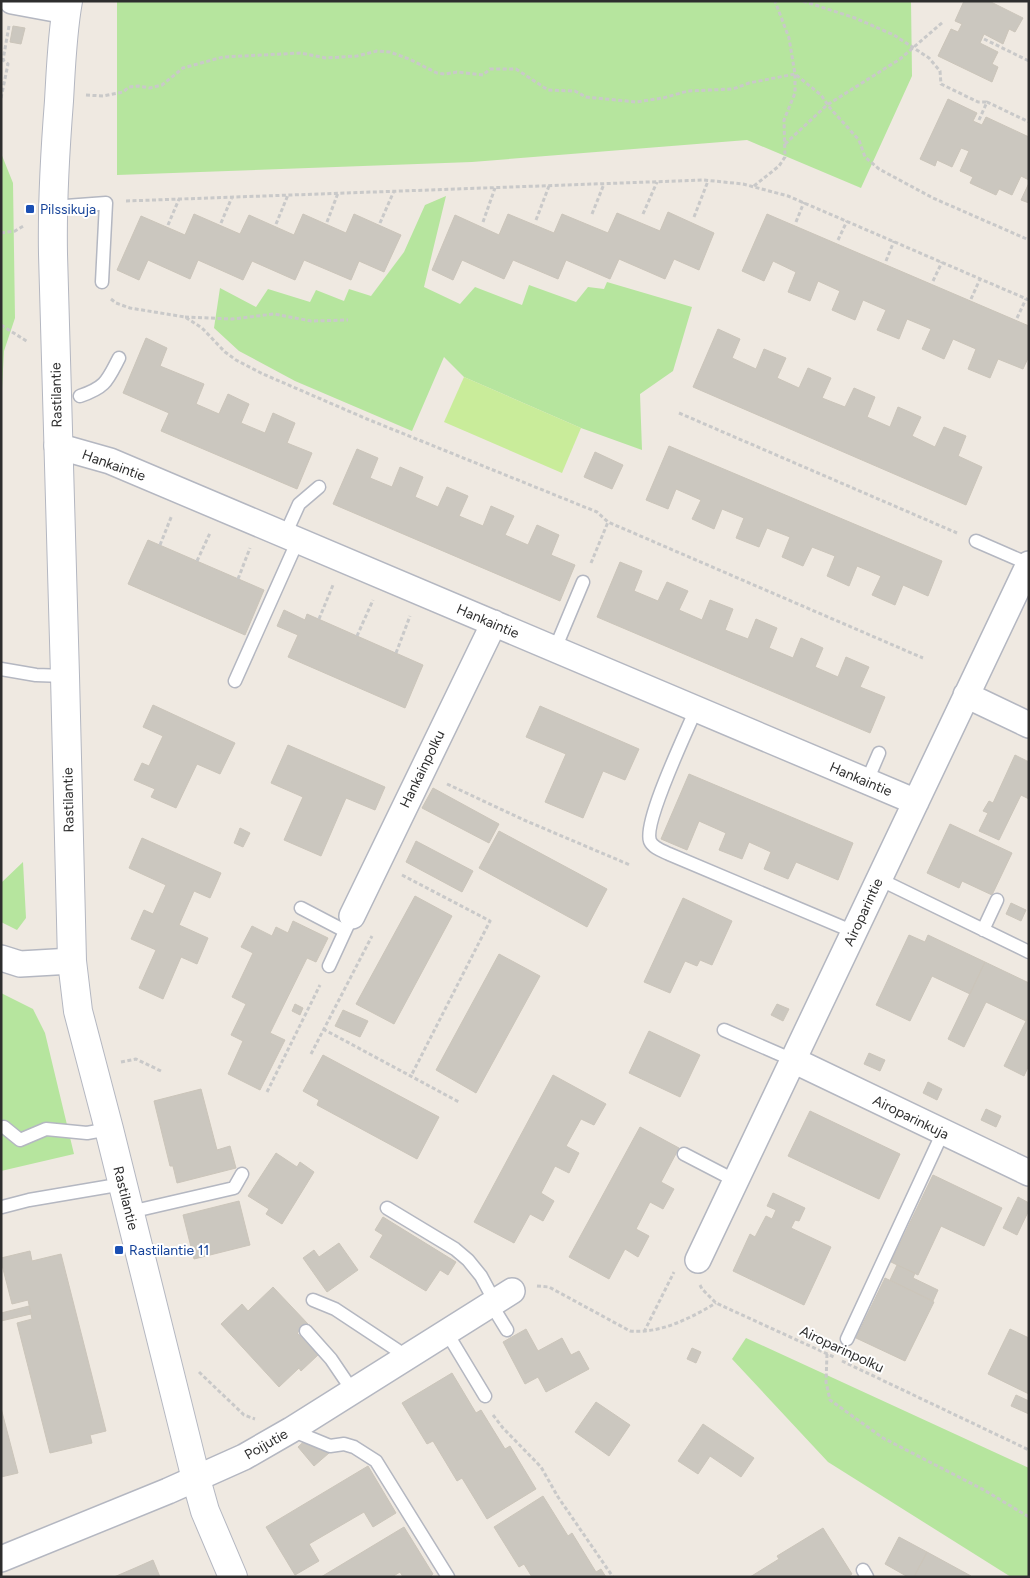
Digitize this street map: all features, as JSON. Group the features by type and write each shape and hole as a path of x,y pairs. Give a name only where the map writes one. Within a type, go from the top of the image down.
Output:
{"street":[{"path":"13,1 67,6"},
{"name":"Rastilantie","path":"67,6 62,45 52,207 72,961 78,1011 196,1479 205,1510 233,1577"},
{"name":"Hankaintie","path":"58,446 110,461 916,802"},
{"name":"Airoparintie","path":"698,1260 1029,564"},
{"name":"Hankainpolku","path":"348,923 494,623"},
{"path":"966,695 1029,726"},
{"path":"1,958 20,964 72,961"},
{"name":"Airoparinkuja","path":"793,1060 1029,1173"},
{"name":"Poijutie","path":"1,1559 244,1458 500,1299"}],"lane":[{"path":"52,207 106,203 102,282"},
{"path":"80,396 94,392 105,384 119,358"},
{"path":"235,681 291,537 299,504 318,487"},
{"path":"976,541 1029,564"},
{"path":"555,649 583,582"},
{"path":"1,669 36,675 65,676"},
{"path":"696,709 660,793 649,831 650,842 655,847 669,854 854,932"},
{"path":"867,781 879,753"},
{"path":"879,879 1029,952"},
{"path":"984,930 998,900"},
{"path":"301,908 348,923 329,966"},
{"path":"724,1030 793,1060"},
{"path":"4,1127 20,1140 46,1129 87,1133 109,1128"},
{"path":"847,1339 943,1132"},
{"path":"684,1154 736,1181"},
{"path":"130,1212 234,1188 242,1174"},
{"path":"2,1207 28,1200 123,1184"},
{"path":"387,1208 455,1249 468,1260 500,1299 507,1330"},
{"path":"313,1300 335,1309 398,1350 403,1360"},
{"path":"306,1331 331,1359 352,1390"},
{"path":"447,1333 485,1396"},
{"path":"291,1430 330,1446 344,1444 354,1447 376,1461 448,1577"}],"path":[{"path":"1,98 8,64 2,60 13,1"},
{"path":"754,186 779,166 785,157 784,120 795,93 795,74 789,38 775,1"},
{"path":"803,1 855,18 894,35 929,58 940,71 942,84 978,102 987,102 1029,122"},
{"path":"785,145 828,104 900,60 943,22"},
{"path":"984,39 1029,61"},
{"path":"80,94 103,96 123,92 129,87 150,88 162,85 183,68 223,58 301,53 326,58 357,56 377,51 390,52 437,73 445,74 457,72 483,75 490,69 516,69 548,90 575,91 586,97 636,102 688,92 733,89 749,83 795,74 821,95 859,140 865,157 879,169 933,198 1029,240"},
{"path":"979,120 987,102"},
{"path":"694,217 708,180"},
{"path":"106,203 708,180 754,186 788,196 1027,299 1017,318"},
{"path":"643,214 657,182"},
{"path":"592,214 604,184"},
{"path":"536,220 550,186"},
{"path":"483,222 495,188"},
{"path":"380,224 394,191"},
{"path":"327,222 338,193"},
{"path":"276,224 288,195"},
{"path":"221,223 232,197"},
{"path":"168,225 179,199"},
{"path":"796,222 804,202"},
{"path":"838,240 847,221"},
{"path":"1,232 15,231 30,223"},
{"path":"886,261 894,241"},
{"path":"933,281 942,262"},
{"path":"971,299 980,278"},
{"path":"102,282 104,292 116,303 130,308 185,317 232,319 274,314 311,321 348,320"},
{"path":"185,317 202,328 225,352 263,374 367,419 598,512 608,522 923,658"},
{"path":"1,325 33,344"},
{"path":"679,414 976,541"},
{"path":"160,545 175,509"},
{"path":"583,582 608,522"},
{"path":"197,561 213,525"},
{"path":"238,579 252,543"},
{"path":"319,619 336,578"},
{"path":"357,636 375,594"},
{"path":"396,653 413,609"},
{"path":"421,772 524,820 630,865"},
{"path":"377,862 490,921 410,1076"},
{"path":"399,884 404,876"},
{"path":"311,1054 372,935"},
{"path":"267,1092 329,966"},
{"path":"323,1030 459,1102"},
{"path":"93,1068 136,1059 163,1072"},
{"path":"500,1299 535,1286 549,1287 630,1331 644,1332 679,1262 698,1260"},
{"name":"Airoparinpolku","path":"644,1332 691,1318 716,1303 1029,1450"},
{"path":"827,1354 826,1382 830,1400 883,1438 984,1490 1029,1517"},
{"path":"197,1370 244,1415 267,1425 291,1430"},
{"path":"485,1396 492,1413 503,1428 541,1467 558,1497 613,1577"}],"green space":[{"path":"117,1 911,1 912,76 861,188 747,140 472,162 117,175"},
{"path":"1,153 13,183 15,318 4,351 1,407"},
{"path":"446,196 424,287 460,304 475,287 522,305 529,285 576,302 588,287 604,289 607,282 692,307 673,371 640,394 642,450 581,428 464,377 444,357 412,431 295,381 239,351 214,328 220,288 256,307 268,289 310,302 316,290 344,301 349,289 371,296 404,252 425,205"},
{"path":"464,377 581,428 562,473 444,422"},
{"path":"23,862 26,918 17,930 1,922 1,883"},
{"path":"1,993 33,1009 45,1033 74,1154 1,1171"},
{"path":"746,1338 1029,1468 1029,1577 1011,1577 828,1462 732,1359"}],"building":[{"path":"964,1 989,1 1023,18 1015,32 1009,29 1003,44 984,34 980,43 998,52 992,64 998,67 992,82 938,56 951,29 958,32 962,24 955,21"},
{"path":"13,26 25,28 21,44 10,42"},
{"path":"948,99 977,113 973,121 982,125 986,117 1029,137 1029,180 1021,176 1012,195 999,189 996,195 970,183 973,177 960,171 969,151 961,148 952,167 937,160 935,166 920,159"},
{"path":"1029,183 1029,203 1021,200"},
{"path":"668,212 714,233 699,270 674,259 665,279 619,259 610,279 566,260 558,279 513,260 504,279 462,260 453,280 432,270 455,215 499,235 508,214 554,233 562,214 608,233 617,213 660,231"},
{"path":"194,214 240,234 249,215 294,235 303,214 346,233 354,214 401,235 384,272 359,261 351,280 304,260 295,280 252,261 243,280 198,260 190,279 148,260 139,280 117,270 141,216 185,235"},
{"path":"767,214 1029,326 1029,356 1023,369 998,359 990,378 968,369 976,349 953,339 944,359 922,349 931,329 907,319 899,339 877,330 886,310 863,300 855,320 832,310 840,291 818,281 810,301 788,292 796,272 773,261 764,281 742,271"},
{"path":"718,329 740,339 732,358 756,369 764,349 786,358 777,378 799,388 808,368 831,378 822,398 845,407 854,388 875,397 867,417 890,427 898,407 921,417 912,436 935,447 944,427 966,436 958,456 982,467 966,505 693,387"},
{"path":"146,338 167,348 160,366 204,384 196,404 219,414 228,394 249,404 241,423 265,433 273,413 295,423 287,443 312,453 297,489 161,431 169,413 123,393"},
{"path":"669,446 942,561 928,596 903,585 895,605 872,595 881,576 857,566 849,586 827,576 835,556 812,547 803,566 782,557 790,537 767,528 759,547 736,538 744,518 722,509 714,529 692,519 701,500 676,489 668,509 646,500"},
{"path":"357,449 378,458 370,478 392,487 400,467 423,477 415,497 438,507 447,487 468,496 459,516 483,526 491,506 514,516 505,535 528,545 537,525 559,535 551,555 575,565 560,601 333,504"},
{"path":"595,452 623,465 612,489 584,477"},
{"path":"148,540 264,590 245,635 128,584"},
{"path":"620,562 642,571 634,591 658,601 667,582 688,591 679,610 702,620 710,600 733,609 725,630 748,639 756,619 777,628 769,648 793,658 801,638 823,648 815,667 838,677 846,657 869,667 860,687 885,697 870,733 597,617"},
{"path":"284,610 305,620 307,614 423,665 405,708 288,657 298,635 277,626"},
{"path":"153,705 235,743 220,774 197,764 176,808 151,797 155,789 134,780 142,763 149,766 163,736 143,727"},
{"path":"540,706 639,749 625,780 603,771 583,818 545,802 566,754 526,737"},
{"path":"288,745 385,787 375,810 346,798 321,856 284,840 303,797 271,783"},
{"path":"1015,755 1029,762 1029,799 1021,795 999,840 979,831 988,813 983,811 989,801 993,803"},
{"path":"689,774 853,843 838,880 796,862 788,879 764,869 771,852 749,842 742,859 719,850 726,833 699,821 687,850 661,839"},
{"path":"433,788 499,824 489,843 422,808"},
{"path":"950,824 1012,853 992,895 962,881 959,888 927,873"},
{"path":"240,828 250,833 243,847 234,843"},
{"path":"499,831 607,889 587,927 479,868"},
{"path":"142,838 221,873 210,898 194,891 179,925 208,938 197,964 181,957 163,999 139,988 156,950 131,939 144,910 153,914 166,885 129,868"},
{"path":"416,841 473,871 462,892 406,862"},
{"path":"415,896 452,916 394,1024 356,1004"},
{"path":"683,898 732,921 712,965 700,960 697,966 685,961 670,993 644,982"},
{"path":"1011,903 1026,910 1021,921 1006,914"},
{"path":"293,921 328,938 316,962 307,958 270,1033 285,1040 260,1090 228,1074 243,1041 231,1035 246,1004 232,997 253,953 241,947 252,926 272,936 276,927 288,933"},
{"path":"909,935 925,942 928,935 985,962 970,994 932,976 910,1021 876,1005"},
{"path":"499,954 540,976 476,1093 436,1070"},
{"path":"985,962 1029,983 1029,1015 1026,1021 986,1002 964,1047 948,1039"},
{"path":"295,1004 303,1008 300,1015 292,1011"},
{"path":"777,1004 789,1009 783,1021 771,1015"},
{"path":"343,1010 368,1021 360,1037 335,1026"},
{"path":"1029,1015 1029,1065 1024,1076 1004,1066"},
{"path":"649,1031 700,1055 680,1097 629,1073"},
{"path":"869,1053 885,1060 880,1071 864,1064"},
{"path":"323,1055 439,1117 417,1159 317,1105 319,1100 303,1091"},
{"path":"553,1075 606,1104 594,1125 581,1119 566,1146 579,1153 569,1173 555,1166 541,1193 554,1201 543,1221 530,1214 514,1243 474,1222"},
{"path":"928,1082 942,1089 937,1100 923,1093"},
{"path":"201,1089 217,1150 230,1146 236,1168 177,1183 173,1166 170,1166 154,1101"},
{"path":"986,1109 1001,1116 996,1127 981,1120"},
{"path":"810,1111 900,1154 879,1199 788,1156"},
{"path":"640,1127 679,1148 661,1182 674,1189 663,1209 650,1202 636,1229 649,1236 638,1257 625,1249 609,1279 569,1257"},
{"path":"276,1153 297,1167 300,1162 314,1172 282,1224 266,1214 269,1209 248,1196"},
{"path":"933,1175 1002,1208 984,1246 941,1226 918,1275 891,1262"},
{"path":"773,1193 805,1208 799,1221 795,1220 791,1228 831,1247 804,1305 733,1271 750,1234 755,1237 766,1216 772,1219 776,1210 767,1206"},
{"path":"1018,1197 1029,1203 1029,1210 1017,1235 1003,1228"},
{"path":"239,1201 250,1245 194,1259 183,1215"},
{"path":"383,1217 456,1262 448,1275 440,1270 426,1291 370,1257 383,1235 375,1230"},
{"path":"339,1243 358,1270 327,1292 303,1258 314,1250 319,1257"},
{"path":"30,1251 32,1261 61,1254 106,1431 90,1435 92,1443 50,1453 17,1323 32,1319 28,1300 12,1304 1,1261 1,1258"},
{"path":"897,1265 915,1273 913,1278 938,1290 933,1301 890,1280"},
{"path":"885,1278 934,1302 905,1361 856,1338"},
{"path":"273,1287 308,1324 297,1333 318,1355 301,1371 299,1368 279,1387 221,1324 242,1304 248,1311"},
{"path":"29,1306 31,1314 1,1321 1,1313"},
{"path":"526,1329 538,1351 562,1338 571,1355 579,1351 589,1369 546,1392 538,1377 525,1384 503,1342"},
{"path":"1010,1329 1029,1338 1029,1394 988,1374"},
{"path":"692,1348 701,1352 696,1363 687,1359"},
{"path":"452,1373 476,1413 481,1410 505,1449 510,1446 536,1489 487,1519 462,1478 457,1481 433,1441 427,1444 402,1403"},
{"path":"1016,1395 1029,1401 1029,1414 1011,1406"},
{"path":"596,1402 630,1425 609,1456 575,1432"},
{"path":"1,1408 18,1473 1,1477"},
{"path":"703,1424 754,1458 741,1477 710,1456 698,1474 678,1461"},
{"path":"313,1433 329,1453 314,1466 298,1447"},
{"path":"368,1466 396,1513 373,1527 364,1512 309,1544 319,1561 295,1575 266,1527"},
{"path":"543,1496 568,1536 572,1533 596,1572 601,1569 606,1577 532,1577 524,1564 519,1567 494,1527"},
{"path":"404,1527 433,1574 430,1577 403,1577 400,1572 392,1577 321,1577"},
{"path":"823,1528 852,1574 848,1577 750,1577 779,1559 777,1556"},
{"path":"899,1537 927,1552 914,1577 908,1577 885,1564"},
{"path":"927,1552 971,1576 971,1577 914,1577"},
{"path":"153,1560 160,1577 114,1577 135,1568"}],"place":[{"name":"Pilssikuja","path":"30,209"},
{"name":"Rastilantie 11","path":"119,1250"}]}
